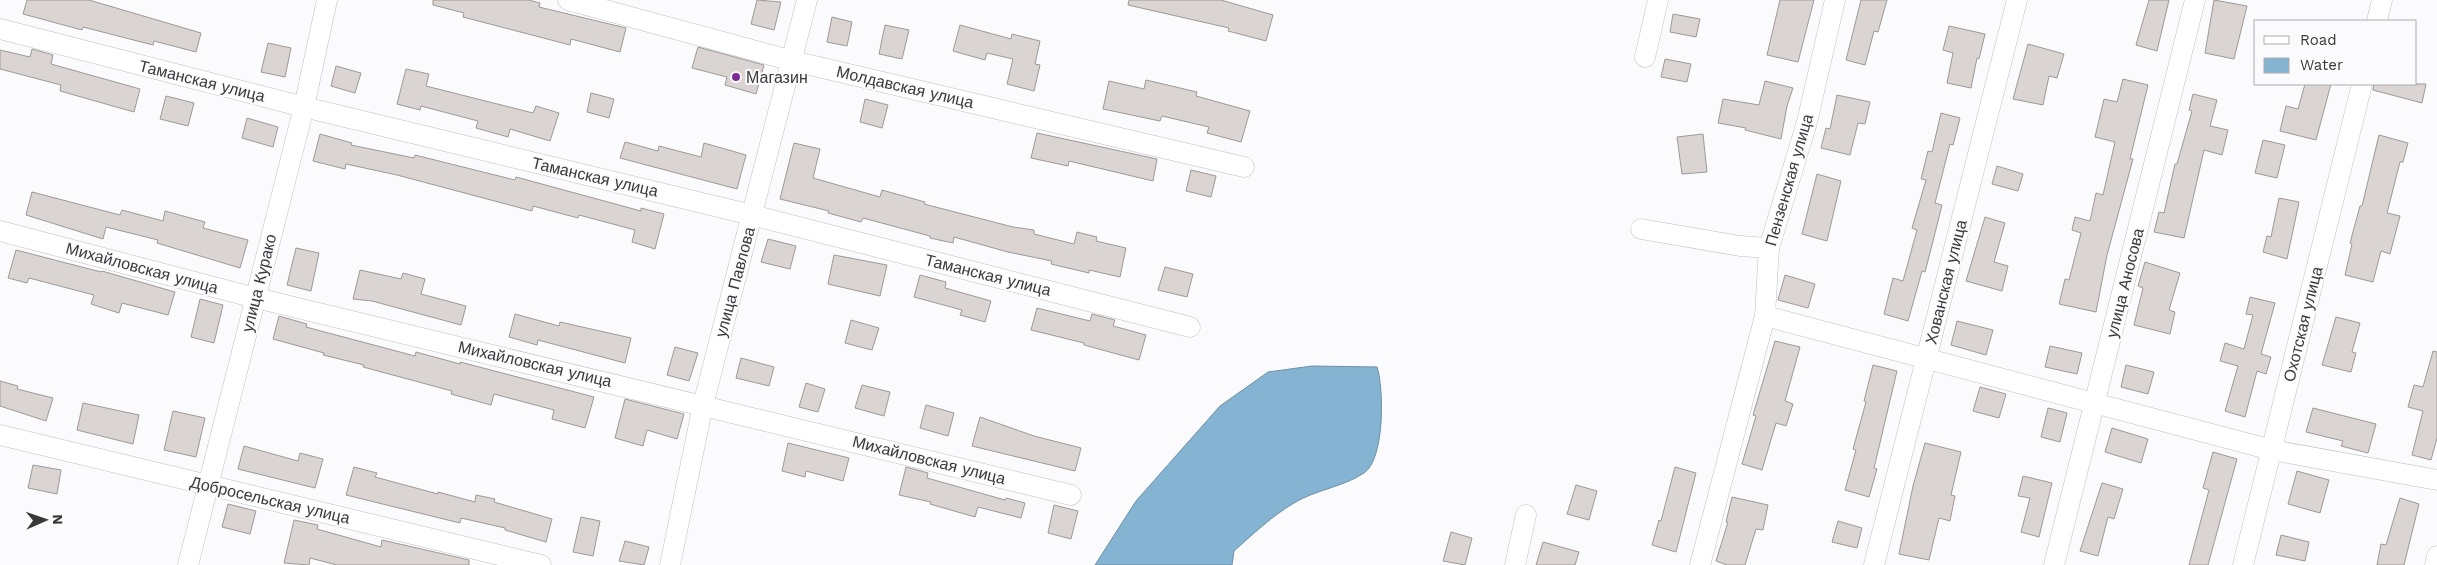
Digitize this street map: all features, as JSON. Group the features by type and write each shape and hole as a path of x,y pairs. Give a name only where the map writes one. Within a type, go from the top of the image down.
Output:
{"street":[{"name":"улица Курако","path":"188,565 304,107 327,0"},
{"name":"Молдавская улица","path":"568,0 793,61 1244,167"},
{"name":"улица Павлова","path":"670,565 703,404 793,61 807,0"},
{"path":"1645,57 1658,0"},
{"name":"Пензенская улица","path":"1700,565 1765,316 1769,248 1807,122 1835,0"},
{"name":"Хованская улица","path":"1874,565 2017,0"},
{"name":"улица Аносова","path":"2054,565 2195,0"},
{"path":"2377,20 2382,0"},
{"name":"Таманская улица","path":"0,29 304,107 752,215 1190,327"},
{"name":"Охотская улица","path":"2243,565 2362,85"},
{"path":"1641,229 1740,246 1769,248"},
{"name":"Михайловская улица","path":"0,230 256,298 703,404 1071,495"},
{"path":"1765,316 2272,450 2437,480"},
{"name":"Добросельская улица","path":"0,435 541,565"},
{"path":"1515,565 1526,516"},
{"path":"2435,565 2437,556"}],"water":[{"path":"1312,366 1377,367 1381,390 1381,423 1376,453 1371,465 1364,473 1347,482 1302,499 1286,508 1234,551 1232,565 1095,565 1136,501 1220,406 1268,372"}],"building":[{"path":"27,0 89,0 201,33 196,52 154,41 153,45 83,27 82,30 23,14"},
{"path":"433,0 529,0 540,3 539,7 626,28 620,52 571,39 570,45 463,17 464,13 433,5"},
{"path":"757,0 781,2 774,30 751,24"},
{"path":"1129,0 1221,0 1273,15 1266,41 1228,31 1229,28 1128,5"},
{"path":"1780,0 1814,0 1798,62 1767,55"},
{"path":"1861,0 1887,0 1878,32 1874,31 1865,65 1846,60"},
{"path":"2149,0 2169,0 2157,51 2136,45"},
{"path":"2214,0 2247,6 2234,59 2205,53"},
{"path":"1673,14 1700,19 1696,37 1670,32"},
{"path":"832,17 852,22 847,46 827,42"},
{"path":"885,25 909,30 902,59 879,54"},
{"path":"960,25 1011,39 1012,34 1040,41 1035,64 1040,65 1034,91 1007,84 1013,59 987,53 985,60 953,51"},
{"path":"1949,26 1985,34 1979,59 1977,58 1971,88 1947,83 1953,53 1943,50"},
{"path":"268,43 291,48 285,77 261,72"},
{"path":"2028,44 2064,54 2057,78 2049,76 2043,105 2013,99"},
{"path":"698,47 764,65 756,94 725,85 727,77 692,68"},
{"path":"32,49 53,55 51,64 140,89 134,112 60,91 61,85 0,69 0,50 30,57"},
{"path":"1665,59 1691,64 1687,82 1661,77"},
{"path":"336,66 361,73 355,93 331,86"},
{"path":"406,69 429,74 426,86 533,113 536,106 559,113 550,141 510,129 508,137 476,128 478,121 421,106 420,110 397,104"},
{"path":"2123,79 2148,85 2130,159 2133,159 2107,255 2096,312 2059,304 2065,279 2069,280 2081,233 2072,230 2075,217 2090,221 2096,193 2103,195 2115,142 2095,137 2104,99 2117,102"},
{"path":"1146,80 1197,92 1196,96 1250,111 1241,142 1207,133 1209,127 1162,116 1160,121 1103,109 1109,81 1144,89"},
{"path":"1765,81 1793,88 1787,106 1781,139 1745,130 1746,128 1718,123 1723,99 1759,105"},
{"path":"2426,84 2422,103 2373,90 2374,85"},
{"path":"2305,85 2331,85 2316,140 2280,131 2286,106 2298,109"},
{"path":"591,93 614,99 609,118 587,112"},
{"path":"2193,94 2217,100 2210,126 2228,130 2222,155 2204,150 2184,238 2154,232 2159,212 2164,213 2175,164 2177,164 2192,111 2189,110"},
{"path":"1837,95 1870,102 1865,124 1858,123 1850,155 1821,148 1826,128 1830,129"},
{"path":"166,96 194,103 188,126 160,119"},
{"path":"865,99 888,105 882,128 860,122"},
{"path":"1941,113 1960,118 1953,145 1950,144 1935,203 1942,205 1932,245 1925,272 1922,271 1908,321 1884,314 1893,278 1903,281 1917,230 1912,228 1926,180 1921,179 1928,151 1932,152"},
{"path":"247,118 278,127 273,147 242,138"},
{"path":"1037,133 1157,159 1153,181 1069,161 1068,166 1031,158"},
{"path":"320,134 352,143 351,145 414,158 415,155 515,180 516,177 641,211 641,208 664,214 655,249 632,242 635,230 579,215 578,218 533,206 532,211 397,175 346,164 345,169 313,161"},
{"path":"1703,134 1707,172 1682,174 1677,137"},
{"path":"2379,135 2408,143 2403,162 2400,162 2387,213 2400,216 2390,254 2381,251 2373,282 2345,275 2352,244 2350,243 2360,206 2362,206"},
{"path":"2263,140 2285,145 2277,178 2255,173"},
{"path":"625,142 658,151 659,146 701,157 704,143 746,155 737,189 620,158"},
{"path":"794,143 820,149 813,178 880,197 882,190 925,202 924,204 1013,227 1034,230 1034,234 1074,244 1077,232 1097,237 1096,241 1126,248 1120,277 1089,270 1089,273 1051,264 1052,261 1008,252 954,237 953,243 930,238 930,236 863,218 861,222 828,213 829,211 780,199"},
{"path":"1997,166 2023,174 2018,191 1992,184"},
{"path":"1191,170 1216,176 1211,197 1186,191"},
{"path":"1817,174 1841,181 1827,241 1802,234"},
{"path":"32,192 120,215 122,210 163,221 165,211 205,222 203,228 248,240 240,268 157,243 158,240 106,227 103,239 26,215"},
{"path":"2279,198 2299,202 2287,259 2263,252 2267,236 2271,237"},
{"path":"1985,217 2005,223 1994,262 2008,266 2002,291 1966,281"},
{"path":"768,239 796,246 790,269 761,262"},
{"path":"296,248 319,253 311,291 287,285"},
{"path":"16,250 102,271 175,292 168,315 122,303 119,313 91,304 94,295 29,278 27,283 8,278"},
{"path":"834,255 887,265 880,296 828,284"},
{"path":"2145,262 2180,273 2169,310 2175,312 2170,334 2134,325 2143,288 2138,286"},
{"path":"1165,267 1193,274 1187,297 1158,290"},
{"path":"360,270 401,279 403,273 425,279 421,294 466,306 461,325 372,301 353,299"},
{"path":"920,275 946,282 945,288 991,301 985,322 960,315 962,310 914,297"},
{"path":"1785,275 1815,284 1808,308 1778,300"},
{"path":"2250,297 2275,303 2261,354 2271,357 2266,374 2257,371 2245,417 2225,411 2238,366 2220,361 2225,343 2244,349 2253,315 2246,314"},
{"path":"200,299 223,305 214,343 191,337"},
{"path":"1037,308 1090,321 1092,314 1115,320 1113,326 1146,335 1139,360 1084,345 1084,343 1031,330"},
{"path":"515,314 559,326 560,322 631,338 625,363 538,340 537,345 509,337"},
{"path":"279,316 307,324 306,327 415,356 416,352 460,364 460,362 594,397 585,428 552,419 554,410 494,394 491,405 451,394 452,391 363,367 364,365 323,355 324,353 273,339"},
{"path":"2336,317 2360,323 2352,352 2356,353 2351,372 2322,365"},
{"path":"851,320 879,328 872,350 845,343"},
{"path":"1957,321 1993,330 1986,355 1951,345"},
{"path":"1775,341 1800,347 1785,401 1793,404 1786,426 1776,423 1762,470 1742,464 1756,416 1753,415"},
{"path":"2050,346 2082,353 2077,374 2045,367"},
{"path":"675,347 698,353 689,381 667,375"},
{"path":"2433,351 2437,352 2437,438 2431,460 2412,455 2423,411 2408,407 2414,385 2423,387"},
{"path":"741,358 774,367 769,386 736,378"},
{"path":"1873,365 1897,371 1874,468 1877,469 1869,497 1845,490 1856,450 1853,449 1866,402 1864,401"},
{"path":"2126,365 2154,372 2148,394 2121,387"},
{"path":"0,381 18,386 17,389 53,398 46,421 0,406"},
{"path":"806,383 825,389 818,412 799,407"},
{"path":"862,385 890,392 884,416 855,408"},
{"path":"1980,387 2006,394 1999,418 1973,411"},
{"path":"625,399 684,414 677,439 647,430 643,446 615,438"},
{"path":"83,403 139,415 133,444 77,430"},
{"path":"926,405 954,413 948,436 920,428"},
{"path":"2048,408 2067,413 2060,442 2041,437"},
{"path":"2313,408 2376,424 2368,453 2341,446 2343,441 2306,432"},
{"path":"173,411 205,418 196,457 164,450"},
{"path":"980,417 1034,436 1081,448 1075,471 972,446"},
{"path":"2112,428 2148,439 2141,463 2105,452"},
{"path":"788,443 849,458 843,481 806,471 805,477 782,471"},
{"path":"1925,443 1961,452 1951,495 1955,496 1950,521 1939,518 1929,560 1899,554 1913,486"},
{"path":"244,446 298,461 300,453 323,459 315,488 238,469"},
{"path":"2213,452 2237,459 2208,565 2189,565 2209,490 2203,488"},
{"path":"33,465 61,470 57,494 28,488"},
{"path":"354,467 377,473 375,477 438,494 438,492 475,502 476,495 495,499 494,502 552,519 546,542 505,530 505,528 461,518 460,523 346,495"},
{"path":"906,467 928,473 927,478 1005,500 1006,498 1025,503 1021,518 978,507 975,517 930,504 931,502 899,495"},
{"path":"1675,467 1696,473 1676,552 1652,545 1659,520 1661,521"},
{"path":"2297,471 2329,480 2320,513 2288,504"},
{"path":"2023,476 2052,483 2039,537 2021,532 2030,498 2018,496"},
{"path":"2102,483 2123,489 2114,519 2108,517 2098,556 2080,551"},
{"path":"1576,485 1597,491 1589,520 1567,514"},
{"path":"1732,497 1768,505 1763,530 1756,529 1745,565 1727,565 1716,561 1728,522 1726,522"},
{"path":"2400,498 2419,504 2404,565 2377,565 2381,544 2386,545"},
{"path":"228,504 256,511 250,534 222,527"},
{"path":"1054,505 1078,511 1071,539 1048,533"},
{"path":"581,517 600,521 593,556 573,552"},
{"path":"294,520 318,525 317,529 381,547 382,540 469,560 469,565 337,565 310,558 309,565 284,563"},
{"path":"1838,521 1862,528 1857,548 1832,542"},
{"path":"1451,532 1472,538 1465,565 1443,561"},
{"path":"2281,535 2309,542 2305,561 2276,555"},
{"path":"625,541 649,547 644,565 619,561"},
{"path":"1543,542 1579,552 1575,565 1536,565"}],"place":[{"name":"Магазин","path":"736,77"}]}
